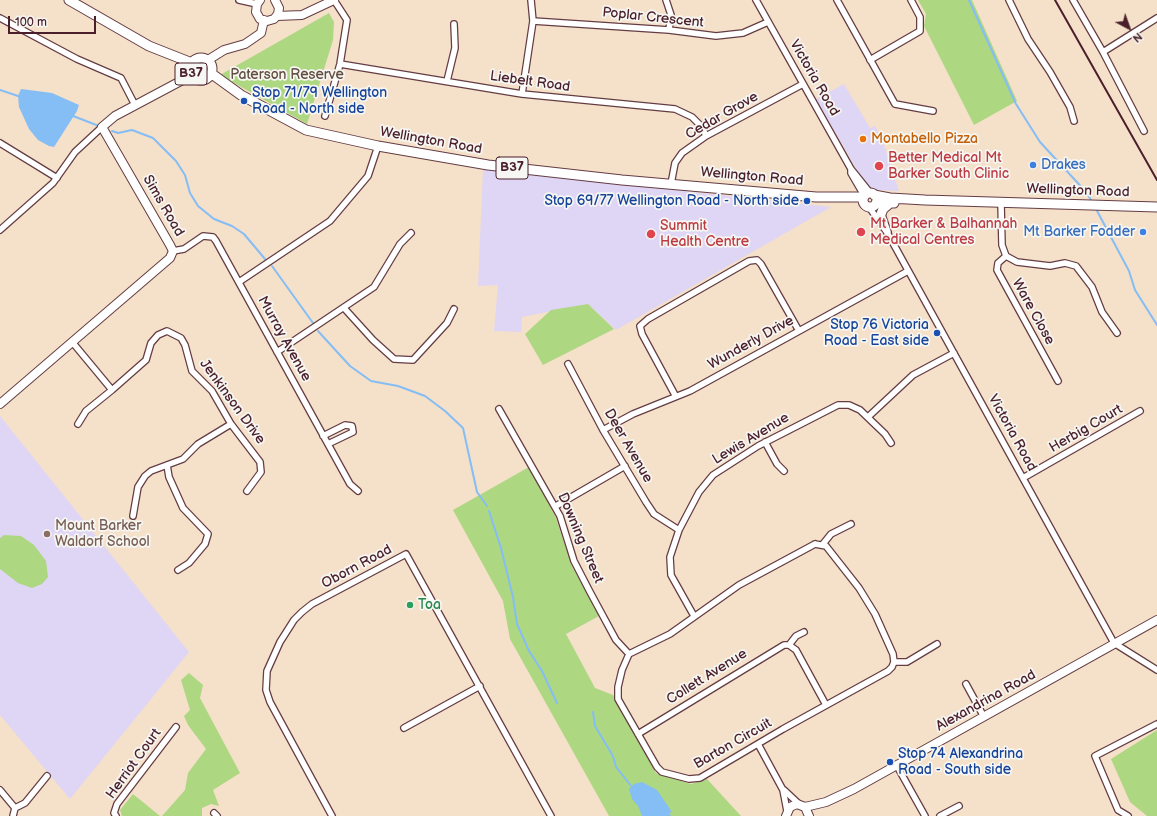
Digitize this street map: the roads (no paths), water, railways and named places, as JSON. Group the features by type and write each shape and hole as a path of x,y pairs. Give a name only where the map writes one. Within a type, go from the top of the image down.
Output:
{"main road":[{"name":"B37","path":"69,0 149,46 192,63"},
{"name":"B37","path":"198,59 208,60 213,68 212,74 207,79 200,81 192,75 190,69 192,63 198,59"},
{"name":"Wellington Road","path":"212,74 242,95 306,130 378,146 488,165 671,184 829,198 870,200 890,198 1001,203 1157,207"},
{"path":"852,197 859,189"},
{"name":"Wellington Road","path":"829,198 852,197 890,203 925,200"},
{"path":"881,214 883,209 890,203"}],"street":[{"path":"239,0 258,2 256,12 264,20 271,20 277,16 302,14 334,0 347,20 340,64 325,116"},
{"path":"522,94 533,21 531,0"},
{"path":"666,0 671,15 669,30"},
{"name":"Victoria Road","path":"756,0 870,200 1114,643"},
{"path":"837,0 896,104 933,111"},
{"path":"870,60 920,31 920,17 912,0"},
{"path":"1009,0 1028,39 1050,72 1070,107 1074,121"},
{"path":"1073,0 1103,52 1144,131"},
{"path":"277,2 302,14"},
{"path":"277,2 279,11 277,16"},
{"path":"0,18 77,59 121,78 135,106"},
{"path":"1103,52 1157,18"},
{"path":"208,60 224,50 245,44 261,33 264,20"},
{"name":"Poplar Crescent","path":"533,21 669,30 716,36 743,33 768,22"},
{"path":"447,81 455,48 454,24"},
{"name":"Liebelt Road","path":"340,64 522,94 675,109 692,118 702,127 706,136"},
{"path":"0,230 36,200 57,178 75,152 115,116 192,75"},
{"name":"Cedar Grove","path":"671,184 675,163 682,153 706,136 803,84"},
{"name":"Sims Road","path":"0,404 162,266 170,258 173,251 102,128"},
{"path":"0,143 57,178"},
{"path":"239,282 330,221 368,176 378,146"},
{"name":"Victoria Road","path":"851,169 851,173 859,189 881,214 888,234"},
{"path":"1001,203 1002,245 1006,256 1017,262 1050,266 1065,263 1076,266 1092,287 1102,312 1118,333"},
{"path":"277,352 374,288 400,244 411,233"},
{"name":"Murray Avenue","path":"173,251 184,248 203,236 213,237 350,484 358,491"},
{"name":"Ware Close","path":"1006,256 998,263 997,270 1058,381"},
{"path":"675,395 642,334 640,326 648,319 749,261 757,260 761,264 799,331"},
{"name":"Wunderly Drive","path":"603,430 633,414 675,395 690,391 908,271"},
{"path":"344,308 373,340 394,359 413,360 447,323 454,309"},
{"name":"Jenkinson Drive","path":"112,390 146,360 152,343 163,331 172,332 184,341 192,371 212,391 231,424 260,462 262,467 257,480 247,492"},
{"path":"73,343 112,390 86,411 78,424"},
{"path":"868,417 913,375 954,353"},
{"name":"Deer Avenue","path":"568,364 603,430 654,514 679,530"},
{"name":"Lewis Avenue","path":"694,616 671,575 670,557 679,530 699,492 721,468 765,442 838,405 853,407 868,417 885,434 891,443"},
{"name":"Downing Street","path":"500,409 556,506 565,528 574,561 616,640 629,654"},
{"name":"Herbig Court","path":"1023,478 1140,411"},
{"path":"134,516 135,501 141,480 151,470 183,459 198,444 231,424"},
{"path":"323,436 345,425 352,426 353,432 328,444"},
{"path":"765,442 777,464 784,471"},
{"path":"167,465 169,477 184,508 208,534 205,544 189,563 178,570"},
{"path":"556,506 625,466"},
{"path":"629,654 670,634 739,585 809,546 823,544 831,534 851,524"},
{"path":"823,544 859,588 875,614 893,654 894,662 907,662 937,644"},
{"name":"Oborn Road","path":"332,816 270,702 266,690 267,671 280,642 294,620 302,612 312,604 406,554 551,816"},
{"name":"Alexandrina Road","path":"809,816 826,802 854,789 896,766 1157,620"},
{"name":"Collett Avenue","path":"638,734 777,648 784,645 789,645 796,636 804,632"},
{"path":"1114,643 1157,670"},
{"path":"789,645 796,650 826,704"},
{"name":"Barton Circuit","path":"629,654 622,670 617,694 620,703 660,770 689,780 700,778 826,704 888,671 894,662"},
{"path":"966,684 984,717"},
{"path":"404,728 480,686"},
{"path":"1128,816 1118,810 1095,756 1157,724"},
{"name":"Herriot Court","path":"116,816 114,813 116,804 176,727"},
{"path":"758,744 783,790 786,814"},
{"path":"896,766 925,816"},
{"path":"14,808 25,804 47,776"},
{"path":"0,790 14,808 13,816"},
{"path":"783,790 803,806 809,816"},
{"name":"Alexandrina Road","path":"786,814 793,805 803,806 826,802"},
{"path":"940,816 959,806"}],"water":[{"path":"21,89 52,93 79,105 77,111 54,147 38,140 29,129 19,107 18,96"},
{"path":"642,782 657,790 672,812 669,813 671,816 642,816 638,806 632,799 629,789 634,784"}],"waterway":[{"path":"969,0 1016,104 1040,142 1087,193 1092,202"},
{"path":"0,90 18,96"},
{"path":"73,116 99,126"},
{"path":"112,131 118,133 132,130 153,138 176,161 185,175 190,193 198,206 214,219 232,226 244,234 265,259"},
{"path":"1095,207 1129,271 1135,290 1157,325"},
{"path":"272,266 313,323"},
{"path":"318,331 350,366 371,381 398,386 425,396 445,411 463,428 477,492 487,506"},
{"path":"489,511 501,548 513,597 517,624 529,651 542,671 557,703"},
{"path":"593,712 595,726 613,756 616,767 632,787"}],"railway":[{"path":"1055,0 1157,180"}],"place":[{"name":"Stop 71/79 Wellington Road - North side","path":"244,101"},
{"name":"Montabello Pizza","path":"863,139"},
{"name":"Drakes","path":"1033,165"},
{"name":"Better Medical Mt Barker South Clinic","path":"879,166"},
{"name":"Stop 69/77 Wellington Road - North side","path":"807,201"},
{"name":"Mt Barker & Balhannah Medical Centres","path":"861,232"},
{"name":"Mt Barker Fodder","path":"1143,232"},
{"name":"Summit Health Centre","path":"651,234"},
{"name":"Stop 76 Victoria Road - East side","path":"937,333"},
{"name":"Mount Barker Waldorf School","path":"47,534"},
{"name":"Toa","path":"410,605"},
{"name":"Stop 74 Alexandrina Road - South side","path":"890,762"}],"park label":[{"name":"Paterson Reserve","path":"287,75"}]}
